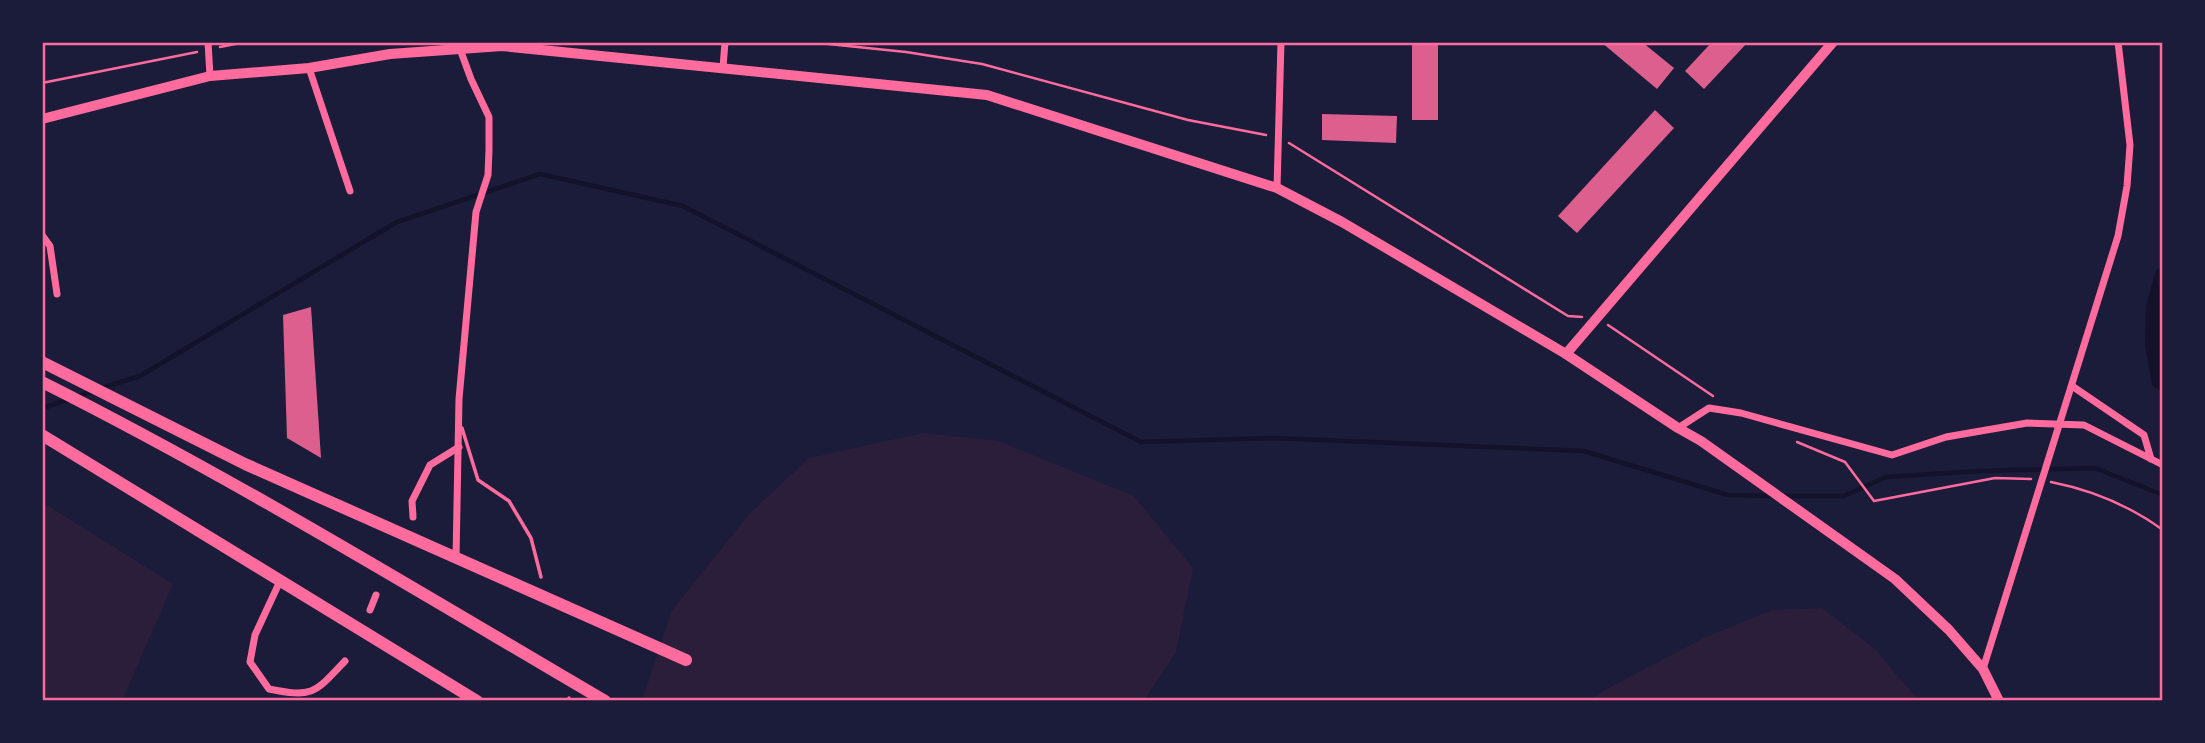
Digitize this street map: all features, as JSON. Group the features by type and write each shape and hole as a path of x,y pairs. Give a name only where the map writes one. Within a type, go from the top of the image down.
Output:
{"main road":[{"path":"42,362 245,464 686,660"},
{"path":"42,382 119,420 303,523 605,701"},
{"path":"46,437 477,701"}],"street":[{"path":"723,67 725,42"},
{"path":"1277,188 1281,42"},
{"path":"1566,354 1833,42"},
{"path":"1983,669 2118,236 2127,186 2130,145 2118,42"},
{"path":"208,46 210,76"},
{"path":"42,119 210,76 309,68 390,54 502,46 987,95 1277,188 1342,222 1566,354 1702,441 1895,579 1949,630 1983,669 1999,701"},
{"path":"456,558 459,398 476,212 488,175 489,117 460,49"},
{"path":"309,68 350,191"},
{"path":"42,235 50,246 57,294"},
{"path":"2073,386 2144,435 2151,459"},
{"path":"1678,428 1709,408 1741,413 1892,455 1947,437 2027,423 2084,425 2163,465"},
{"path":"413,517 412,501 430,465 459,447"},
{"path":"281,579 255,635 250,662 269,689 296,694 320,688 345,662"},
{"path":"370,610 376,595"}],"lane":[{"path":"459,419 478,480 509,501 531,538 541,578"}],"path":[{"path":"42,83 208,46 245,42"},
{"path":"808,42 906,52 982,64 1188,120 1278,137 1568,316 1597,318 1713,396"},
{"path":"1790,439 1845,462 1874,501 1995,478 2034,479"},
{"path":"2046,481 2068,485 2110,500 2144,516 2163,530"}],"shaded area":[{"path":"2163,266 2163,393 2152,385 2145,345 2146,306 2156,270"},
{"path":"923,433 999,441 1134,496 1193,568 1176,652 1144,701 642,701 672,610 750,513 809,458"},
{"path":"42,502 173,584 122,701 42,701"},
{"path":"1822,608 1875,649 1919,701 1588,701 1704,638 1772,610"}],"building":[{"path":"1601,42 1642,42 1674,68 1657,89"},
{"path":"1712,42 1748,42 1704,89 1685,71"},
{"path":"1412,45 1438,45 1438,120 1412,120"},
{"path":"1655,110 1674,128 1577,233 1558,216"},
{"path":"1322,114 1397,116 1396,143 1322,140"},
{"path":"311,307 321,458 287,438 283,315"}],"waterway":[{"path":"102,388 140,376 397,222 540,174 683,206 1141,442 1273,438 1584,451 1728,495 1772,496"},
{"path":"42,405 46,407 94,391"},
{"path":"1781,496 1844,496 1886,477 2095,468 2163,495"}]}
